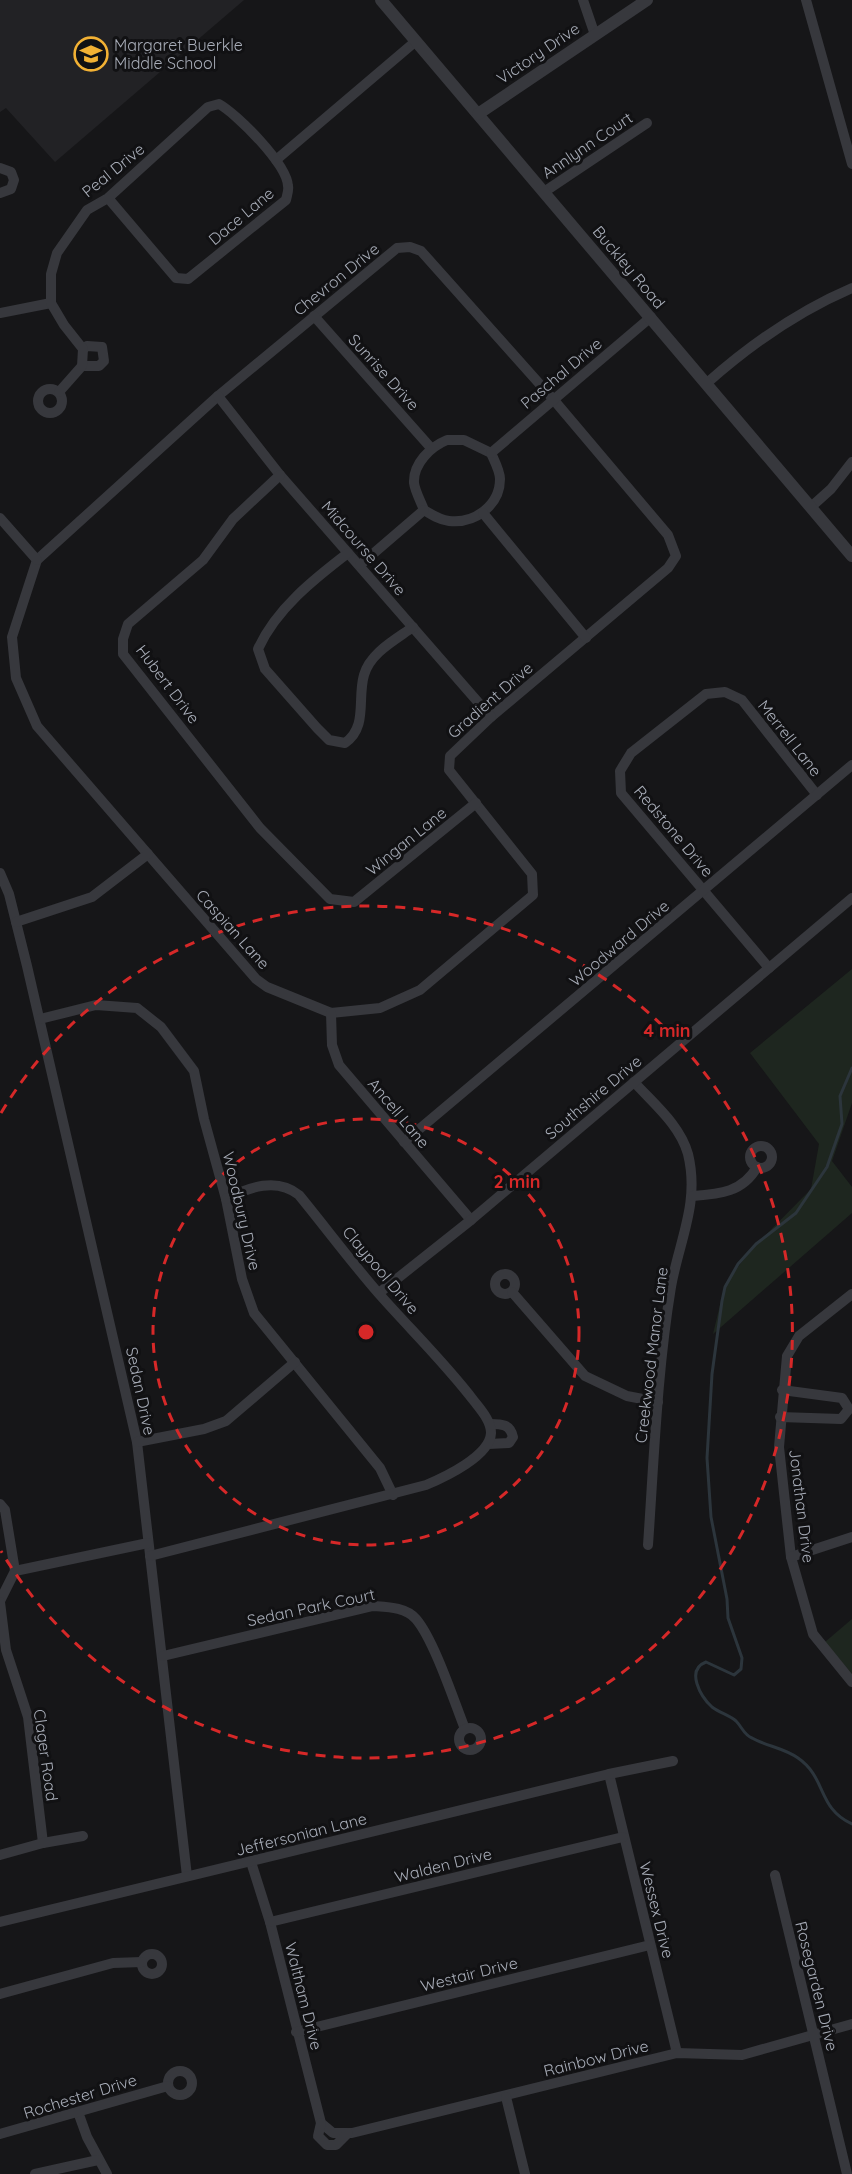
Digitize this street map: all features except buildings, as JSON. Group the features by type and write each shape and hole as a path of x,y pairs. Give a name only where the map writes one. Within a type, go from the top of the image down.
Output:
{"street":[{"name":"Buckley Road","path":"381,0 852,555"},
{"path":"583,0 595,35"},
{"name":"Victory Drive","path":"478,114 647,0"},
{"path":"806,0 852,164"},
{"path":"276,160 416,41"},
{"name":"Peal Drive","path":"51,303 51,274 57,253 87,210 108,198 208,107 219,104 229,110 276,160"},
{"name":"Annlynn Court","path":"544,192 647,123"},
{"name":"Dace Lane","path":"108,198 176,278 188,279 286,200 288,184 276,160"},
{"path":"0,168 12,172 14,180 11,189 0,193"},
{"name":"Chevron Drive","path":"6,636 37,560 218,396 397,248 410,247 421,251 553,399 668,535 676,556"},
{"path":"707,383 758,340 824,300 852,288"},
{"path":"0,313 51,303 64,325 83,349 82,366 59,392"},
{"name":"Sunrise Drive","path":"314,316 431,448"},
{"name":"Paschal Drive","path":"491,453 651,317"},
{"path":"82,366 99,366 104,361 102,346 87,346 83,349"},
{"name":"Midcourse Drive","path":"218,396 280,475 491,717"},
{"path":"464,440 491,453 500,478 495,501 483,513 466,520 450,521 424,510 414,483 420,462 431,448 447,441 464,440"},
{"path":"811,507 831,489 852,462"},
{"name":"Hubert Drive","path":"280,475 233,519 203,560 128,624 123,639 123,654 260,828 330,899 354,902"},
{"path":"360,565 424,510"},
{"path":"483,513 586,638"},
{"path":"0,518 37,560"},
{"path":"348,553 309,584 266,631 258,649 265,669 329,740 345,743 355,736 361,716 363,675 368,665 375,655 413,627"},
{"name":"Gradient Drive","path":"533,895 532,874 449,770 450,756 491,717 668,568 676,556"},
{"name":"Caspian Lane","path":"6,636 16,678 37,726 256,979 267,987 331,1013 380,1008 420,990 533,895"},
{"name":"Merrell Lane","path":"706,694 725,692 742,700 817,795"},
{"name":"Redstone Drive","path":"706,694 631,753 620,771 621,793 769,968"},
{"name":"Woodward Drive","path":"404,1142 852,765"},
{"name":"Wingan Lane","path":"354,902 477,803"},
{"path":"16,922 92,897 148,854"},
{"name":"Sedan Drive","path":"0,873 16,922 40,1018 137,1442 187,1876"},
{"name":"Southshire Drive","path":"379,1293 471,1220 852,898"},
{"name":"Woodbury Drive","path":"40,1018 96,1005 137,1008 154,1020 194,1071 204,1119 226,1198 242,1279 254,1313 380,1468 393,1495"},
{"name":"Ancell Lane","path":"331,1013 332,1045 339,1065 471,1220"},
{"name":"Creekwood Manor Lane","path":"634,1082 677,1129 687,1152 693,1196 671,1287 658,1402 648,1545"},
{"path":"693,1196 720,1194 743,1186 757,1167"},
{"name":"Claypool Drive","path":"150,1556 393,1495 447,1476 473,1458 488,1444 509,1443 513,1437 512,1430 505,1424 490,1424 473,1400 292,1190 284,1186 250,1186 226,1198"},
{"path":"512,1292 585,1376 627,1396 658,1402"},
{"name":"Jonathan Drive","path":"852,1293 799,1336 788,1356 782,1390 779,1447 782,1499 791,1557 813,1634 852,1682"},
{"path":"137,1442 204,1429 226,1421 295,1362"},
{"path":"780,1417 842,1419 849,1409 842,1398 782,1390"},
{"path":"488,1444 491,1434 490,1424"},
{"path":"0,1504 5,1510 15,1571 148,1543"},
{"path":"791,1557 852,1537"},
{"name":"Clager Road","path":"15,1571 0,1601 6,1650 28,1717 43,1843"},
{"name":"Sedan Park Court","path":"163,1656 373,1606 394,1607 415,1618 428,1640 465,1729"},
{"name":"Jeffersonian Lane","path":"0,1922 609,1774 673,1761"},
{"name":"Wessex Drive","path":"609,1774 677,2053"},
{"path":"0,1855 43,1843 83,1836"},
{"name":"Walden Drive","path":"270,1922 623,1837"},
{"name":"Waltham Drive","path":"251,1862 270,1922 296,2032 321,2123"},
{"name":"Rosegarden Drive","path":"775,1875 847,2174"},
{"name":"Westair Drive","path":"296,2032 650,1945"},
{"path":"0,1994 113,1963 142,1962"},
{"name":"Rainbow Drive","path":"348,2133 336,2145 327,2145 318,2136 321,2123 333,2133 348,2133 506,2097 677,2053 741,2055 852,2024"},
{"name":"Rochester Drive","path":"0,2134 168,2086"},
{"path":"506,2097 525,2174"},
{"path":"78,2112 98,2160 107,2174"},
{"path":"35,2174 98,2160"}],"shaded area":[{"name":"Margaret Buerkle Middle School","path":"0,0 244,0 55,162 6,108 0,112"},
{"path":"852,969 852,1103 832,1161 852,1187 852,1213 713,1334 725,1284 751,1250 811,1189 819,1144 750,1053"},
{"path":"852,1619 852,1674 825,1642"}],"waterway":[{"path":"852,1068 840,1096 842,1124 827,1167 796,1213 756,1244 738,1264 725,1287 712,1374 707,1458 711,1517 727,1599 728,1618 742,1658 741,1669 734,1675 706,1662 700,1666 696,1677 700,1690 712,1707 736,1721 747,1735 793,1755 807,1766 814,1774 833,1810 852,1824"}],"place":[{"name":"Margaret Buerkle Middle School","path":"91,54"}]}
